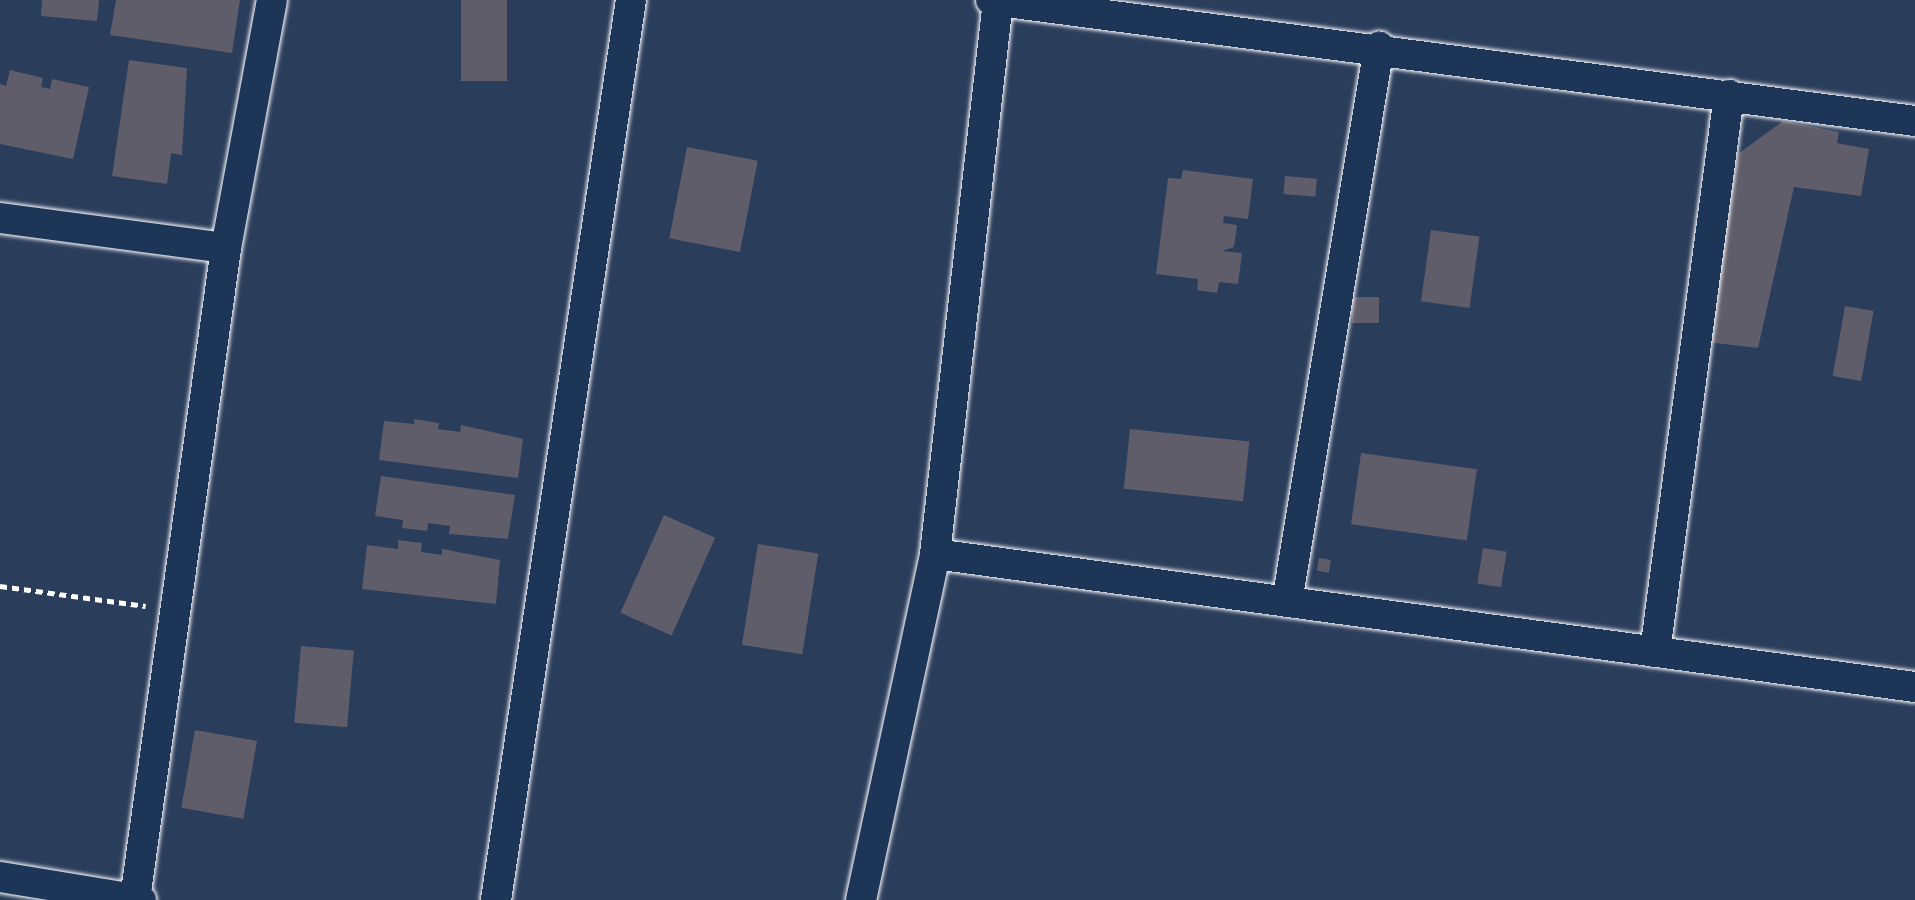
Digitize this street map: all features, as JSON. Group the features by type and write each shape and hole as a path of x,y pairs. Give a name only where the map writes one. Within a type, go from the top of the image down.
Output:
{"street":[{"path":"135,899 178,610 226,248 272,0"},
{"path":"496,900 631,0"},
{"path":"991,0 1379,47 1915,121"},
{"path":"861,900 934,554 998,1"},
{"path":"1287,602 1379,47"},
{"path":"1655,652 1729,95"},
{"path":"0,218 226,248"},
{"path":"934,554 1915,687"},
{"path":"0,877 141,900"}],"path":[{"path":"0,586 178,610"}],"building":[{"path":"42,0 99,0 97,21 41,16"},
{"path":"116,0 240,0 232,53 110,35"},
{"path":"461,0 507,0 507,81 461,81"},
{"path":"129,60 187,68 182,155 171,153 167,184 112,176"},
{"path":"10,70 43,78 41,87 50,89 52,79 89,87 73,159 0,144 0,84 6,86"},
{"path":"1783,121 1839,132 1837,143 1869,149 1861,196 1794,187 1758,348 1707,342 1738,154"},
{"path":"687,147 758,161 740,252 669,238"},
{"path":"1183,170 1253,179 1248,219 1224,216 1223,223 1237,225 1234,247 1222,251 1242,253 1238,284 1219,282 1217,293 1197,290 1198,279 1156,274 1168,178 1181,179"},
{"path":"1285,176 1317,179 1315,197 1283,194"},
{"path":"1431,230 1480,237 1470,308 1421,301"},
{"path":"1352,297 1379,297 1379,323 1352,323"},
{"path":"1845,306 1874,311 1861,381 1833,376"},
{"path":"414,419 439,423 438,429 460,432 461,425 523,439 518,478 379,460 384,421 414,424"},
{"path":"1130,429 1249,442 1243,501 1124,489"},
{"path":"1361,453 1477,469 1467,541 1351,524"},
{"path":"381,476 515,495 508,539 449,534 450,526 428,523 427,531 402,528 403,520 375,516"},
{"path":"664,515 715,538 672,636 620,613"},
{"path":"398,540 422,543 421,552 442,555 442,549 500,560 496,604 362,589 367,545 398,549"},
{"path":"758,544 818,554 802,654 742,645"},
{"path":"1483,548 1507,552 1501,587 1477,584"},
{"path":"1319,558 1331,560 1329,573 1317,571"},
{"path":"301,646 354,651 347,727 294,723"},
{"path":"195,730 257,741 243,819 181,808"}]}
